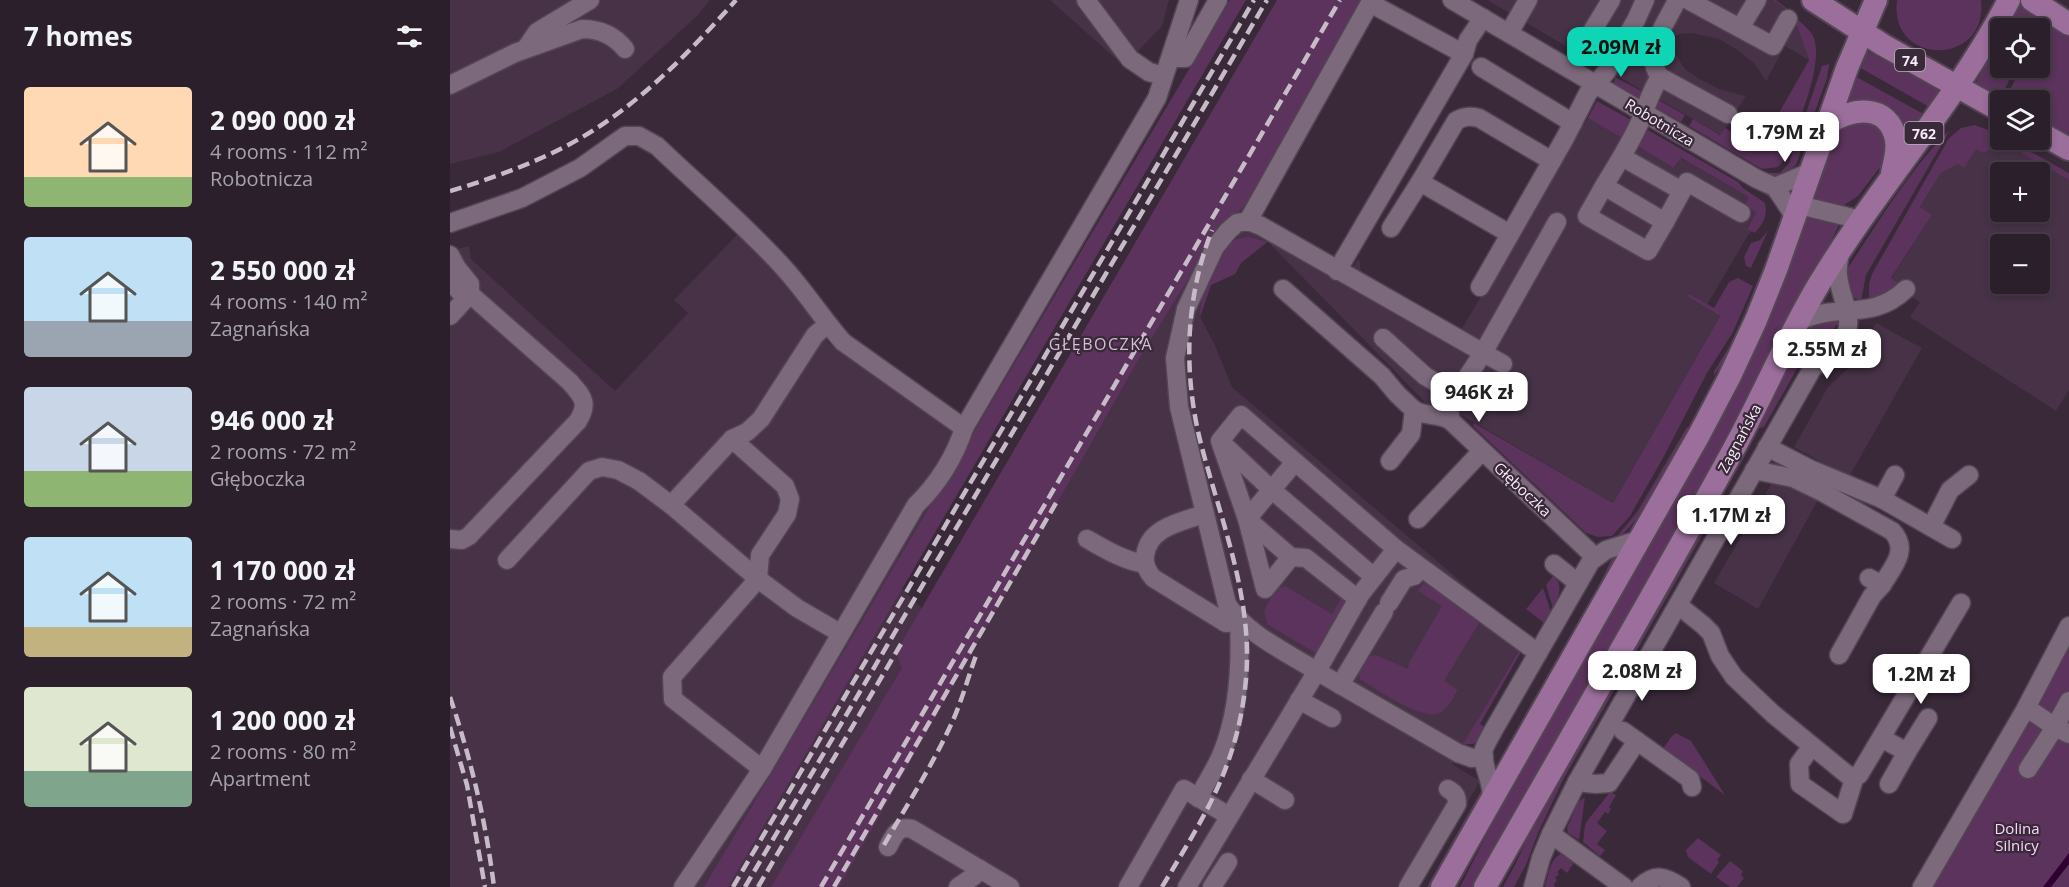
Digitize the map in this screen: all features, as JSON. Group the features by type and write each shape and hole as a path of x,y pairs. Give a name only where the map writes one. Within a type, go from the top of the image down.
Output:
{"main road":[{"name":"74","path":"1813,0 1990,105"},
{"path":"1442,887 1729,378 1756,320 1827,124 1876,0"},
{"name":"Zagnańska","path":"1485,887 1730,455 1799,321 1840,250 1958,87 1990,37 2009,0"},
{"path":"2032,0 2069,24"},
{"name":"762","path":"1827,124 1840,115 1860,111 1869,111 1887,120 1897,142 1896,158 1890,179"},
{"path":"2050,139 2069,149"}],"street":[{"path":"525,50 537,32 590,0"},
{"path":"1086,0 1130,59 1149,72 1164,76"},
{"path":"683,887 762,769 916,506 930,492 958,445 964,428 1157,98 1190,0"},
{"path":"1171,58 1185,58 1218,0"},
{"name":"Robotnicza","path":"1452,0 1757,179 1775,187"},
{"path":"1509,33 1528,0"},
{"path":"1611,0 1588,38 1616,55"},
{"path":"1480,287 1595,84 1616,55 1645,0"},
{"path":"1677,0 1654,45 1655,66 1660,77 1728,114"},
{"path":"1688,0 1713,6 1740,28 1773,46 1788,19"},
{"path":"1740,28 1757,0"},
{"path":"1248,221 1370,1 1464,54"},
{"path":"1337,271 1464,54 1468,40 1484,18"},
{"path":"450,85 525,50 574,31 591,29 612,36 625,49"},
{"path":"1481,67 1573,123"},
{"path":"1660,77 1649,95 1644,112 1622,157 1587,216 1648,251 1687,182 1740,213"},
{"path":"1391,228 1456,121 1470,116 1479,118 1552,161"},
{"path":"450,223 522,198 580,168 625,136 639,136 657,146 781,265 843,342 964,428"},
{"path":"1622,157 1682,192"},
{"path":"1810,172 1775,187 1797,211 1861,219"},
{"path":"1420,182 1510,234"},
{"path":"1604,186 1665,222"},
{"path":"1484,757 1472,758 1458,753 1340,685 1239,621 1227,604 1204,514 1179,407 1175,358 1186,309 1215,247 1237,223 1248,221 1261,226 1503,364"},
{"path":"1282,289 1382,376 1396,394 1414,410 1420,414 1442,416 1483,354 1557,222"},
{"path":"1840,250 1837,273 1848,311"},
{"path":"450,255 470,285 470,294 450,316"},
{"path":"450,281 460,292 470,294 570,382 584,403 584,412 578,422 469,537 462,540 450,539"},
{"path":"1799,321 1811,315 1872,308 1889,303 1906,289"},
{"name":"Zagnańska","path":"1533,887 1551,834 1577,782 1812,369 1820,360 1840,346 1847,335 1848,311"},
{"path":"671,505 732,439 747,432 761,419 815,334 828,324"},
{"path":"1383,338 1425,376 1448,405"},
{"name":"Głęboczka","path":"1448,405 1482,451 1595,556"},
{"path":"1390,461 1411,434 1414,410"},
{"path":"1220,441 1241,415 1395,549 1538,653"},
{"path":"732,439 785,486 790,499 787,514 760,555 758,579 672,677 674,699 762,769"},
{"path":"1220,441 1272,490 1374,577"},
{"path":"1220,441 1248,519 1264,589 1291,557"},
{"path":"1767,447 1810,469 1882,499 1952,539"},
{"path":"1418,519 1482,451"},
{"path":"1248,519 1295,462"},
{"path":"507,560 589,471 602,467 618,470 639,481 671,505 796,608 840,633"},
{"path":"1754,470 1793,478 1822,492 1892,531 1900,542 1900,553 1876,582 1872,596 1839,655"},
{"path":"1882,499 1895,475"},
{"path":"1931,527 1950,490 1969,475"},
{"path":"1204,514 1158,532 1148,544 1145,564 1153,578 1226,623 1239,621"},
{"path":"1248,519 1291,557 1306,558 1358,599"},
{"path":"1087,539 1113,554 1145,564"},
{"path":"1491,801 1492,787 1484,757 1487,742 1595,556 1638,540"},
{"path":"1187,887 1358,599 1395,549"},
{"path":"1554,564 1578,583"},
{"path":"1340,685 1404,579 1414,576 1421,568"},
{"path":"1812,746 1799,764 1800,784 1844,814 1855,777 1859,775 1961,603"},
{"path":"1678,605 1711,633 1720,656 1734,677 1812,746 1849,776 1855,777"},
{"path":"1198,798 1221,754 1230,729 1239,676 1239,621"},
{"path":"1922,887 2027,708 2069,626"},
{"path":"1299,700 1332,718"},
{"path":"2028,769 2062,731 2069,701"},
{"path":"2027,708 2062,731"},
{"path":"1889,784 1928,718"},
{"path":"1577,782 1609,783 1630,736 1690,779 1692,787"},
{"path":"1881,738 1907,752"},
{"path":"1251,779 1285,800"},
{"path":"1128,887 1184,789 1229,816"},
{"path":"1408,887 1457,804 1454,792 1448,789"},
{"path":"888,847 898,830 906,828 1010,887"},
{"path":"1551,834 1624,887"},
{"path":"1212,887 1228,862"},
{"path":"958,887 980,869"},
{"path":"1640,887 1652,878 1661,876 1681,887"}],"shaded area":[{"path":"450,0 710,0 697,16 617,89 499,152 450,164"},
{"path":"1050,0 1169,0 1162,26 1124,66"},
{"path":"1362,0 1246,204 1264,215 1260,222 1351,270 1359,258 1361,272 1461,330 1588,118 1675,168 1680,158 1750,197 1756,212 1747,228 1752,231 1707,305 1689,294 1687,296 1720,316 1613,503 1460,414 1463,405 1439,390 1430,407 1268,242 1241,263 1235,274 1211,285 1200,317 1214,343 1232,387 1484,601 1475,616 1479,623 1520,648 1452,764 1480,781 1419,887 450,887 450,251 469,246 471,259 615,391 688,313 674,300 739,233 775,268 816,322 829,344 971,437 890,577 950,636"},
{"path":"1487,0 1773,0 1793,15 1809,60 1785,46 1766,81 1754,63 1719,39 1692,33 1679,34 1674,37 1671,42 1672,48 1685,69 1719,89 1746,96 1721,135 1658,99 1663,90 1655,98"},
{"path":"1976,148 2016,150 2037,162 1990,162 1990,222 2050,222 2050,169 2069,180 2069,390 2056,411 1910,317 1920,302 1903,292 1891,279 1932,215 1920,207 1941,173 1958,164"},
{"path":"1876,323 1922,348 1849,477 1794,447 1828,387 1852,365"},
{"path":"1773,481 1786,481 1819,498 1758,609 1714,583"},
{"path":"2069,853 2069,864 2051,887 2043,887"}],"green space":[{"path":"1230,0 1246,0 728,887 704,887"},
{"path":"1277,0 1362,0 1246,204 1214,237 1140,357 839,887 771,887 902,668 896,652"},
{"path":"1773,0 1795,15 1809,30 1814,38 1816,51 1812,82 1785,159 1778,167 1762,169 1689,126 1693,119 1720,135 1725,128 1763,150 1779,120 1776,118 1809,60 1793,15"},
{"path":"1897,0 1981,0 1979,22 1970,38 1956,47 1939,50 1922,47 1907,38 1898,22"},
{"path":"2020,5 2040,15 2039,18 2012,18"},
{"path":"2050,21 2069,33 2069,140 2050,129 2050,90 2010,90 2016,78 2050,78"},
{"path":"1865,50 1939,90 1931,108 1857,66"},
{"path":"1990,57 1990,78 2010,78 2004,90 1990,90 1990,95 1975,84"},
{"path":"1829,64 1827,78 1796,165 1783,175 1770,176 1766,173 1780,173 1789,163 1822,66"},
{"path":"1853,75 1927,116 1908,143 1845,108"},
{"path":"1615,77 1643,92 1640,97 1635,97 1615,86"},
{"path":"1662,89 1664,90 1658,100 1685,115 1681,122 1653,106"},
{"path":"1597,101 1631,120 1622,138 1588,118"},
{"path":"1868,117 1890,137 1884,162 1858,196 1841,207 1809,199 1832,135 1840,126"},
{"path":"1975,125 1990,131 1990,149 1984,153 1976,149 1964,168 1958,164 1941,173 1920,207 1932,215 1891,278 1900,285 1896,290 1869,302 1869,284 1872,274 1949,138 1961,128"},
{"path":"1648,130 1738,182 1765,203 1764,220 1755,233 1747,229 1756,212 1745,205 1749,197 1681,158 1674,168 1637,146"},
{"path":"1950,130 1866,275 1861,301 1853,297 1847,292 1848,268 1909,178"},
{"path":"2016,150 2028,150 2049,162 2037,162"},
{"path":"2050,162 2069,173 2069,180 2050,169"},
{"path":"1757,187 1776,199 1781,207 1784,220 1737,341 1714,376 1714,371 1736,336 1751,302 1781,221 1777,205 1756,190"},
{"path":"1804,214 1841,221 1757,390 1475,887 1460,887"},
{"path":"1768,231 1751,268 1746,266 1744,257 1751,243 1760,240"},
{"path":"1249,237 1267,242 1241,263 1235,274 1211,285 1200,317 1206,286 1220,253 1235,240"},
{"path":"1738,278 1753,286 1733,332 1707,373 1630,516 1612,536 1598,537 1586,533 1473,426 1474,423 1613,503 1720,316 1687,296 1689,294 1714,308 1729,282"},
{"path":"1841,318 1842,326 1836,325 1832,336 1809,353 1798,367 1764,427 1759,428 1762,414 1805,329 1810,325"},
{"path":"1687,427 1689,428 1685,440 1669,472 1635,521 1614,540 1637,512"},
{"path":"1716,502 1719,506 1563,780 1514,887 1503,887 1541,808"},
{"path":"1614,553 1620,553 1498,770 1493,772 1597,591"},
{"path":"1553,576 1558,583 1559,595 1553,608 1546,585"},
{"path":"1424,583 1475,616 1479,623 1444,681 1458,690 1444,710 1433,714 1412,709 1388,697 1360,679 1358,672 1367,656 1376,655 1408,669 1409,663 1442,606 1418,591"},
{"path":"1285,586 1332,614 1343,595 1349,599 1317,654 1267,624 1264,610 1276,589"},
{"path":"1543,588 1551,612 1544,623 1526,609"},
{"name":"Dolina Silnicy","path":"2069,642 2069,887 1929,887"},
{"path":"1521,647 1521,652 1480,724 1485,727 1481,739 1473,744 1463,744"},
{"path":"1676,733 1691,741 1725,795 1663,749"},
{"path":"1485,784 1486,790 1433,887 1427,887"},
{"path":"1610,792 1616,795 1609,807 1611,809 1608,814 1605,812 1597,823 1607,831 1597,844 1605,850 1600,856 1583,842 1584,830 1587,821"},
{"path":"1585,797 1579,840 1568,833 1567,828 1578,802"},
{"path":"1698,838 1721,855 1711,874 1688,857 1686,850"},
{"path":"1568,852 1576,860 1567,873 1561,868 1557,872 1559,874 1555,878 1557,880 1555,887 1545,887 1554,859 1561,854 1565,856"},
{"path":"1730,861 1743,871 1741,875 1744,878 1737,887 1730,887 1716,877"}],"railway":[{"path":"450,191 526,164 594,130 659,80 736,0"},
{"path":"733,887 1254,0"},
{"path":"745,887 1267,0"},
{"path":"821,887 1340,0"},
{"path":"1162,887 1217,789 1236,738 1246,679 1247,649 1240,589 1201,444 1191,390 1189,363 1192,309 1196,283 1212,230"},
{"path":"834,887 1056,503"},
{"path":"758,887 901,644"},
{"path":"884,845 946,735 977,653"},
{"path":"450,697 477,791 494,887"},
{"path":"450,727 467,785 485,887"}],"district":[{"name":"GŁĘBOCZKA","path":"1101,344"}]}
